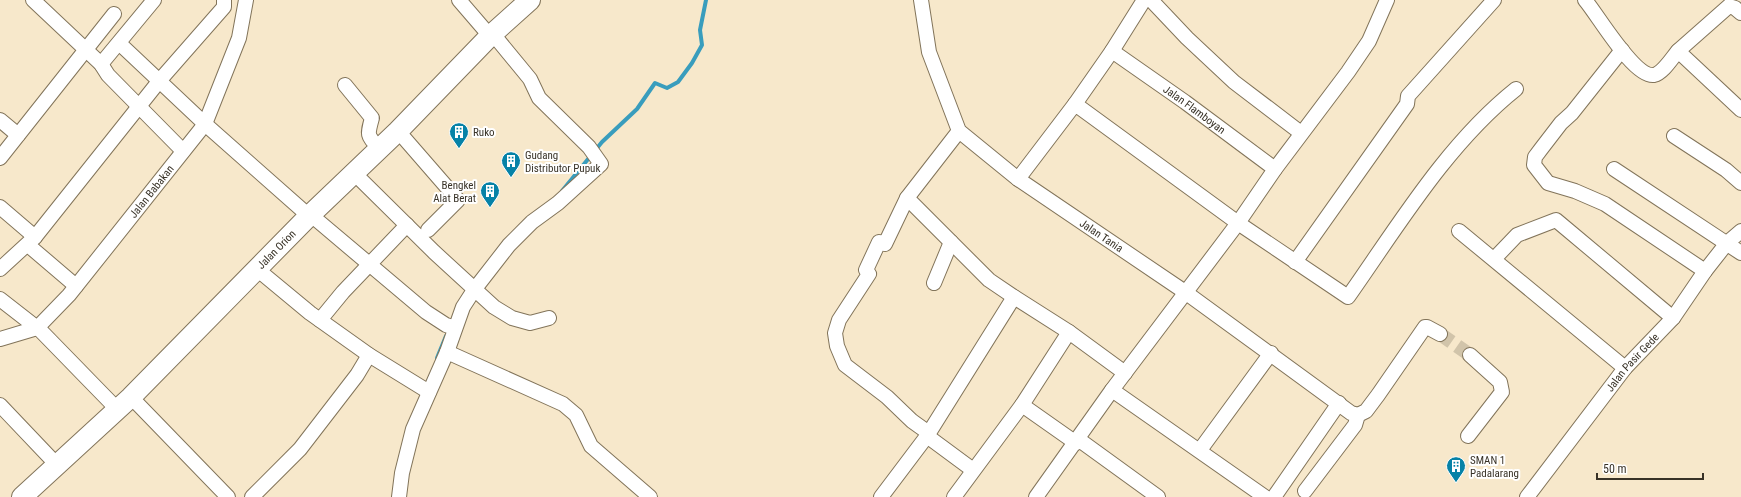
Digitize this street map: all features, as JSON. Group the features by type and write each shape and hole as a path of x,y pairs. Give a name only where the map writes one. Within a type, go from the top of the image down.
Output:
{"highway":[{"name":"Jalan Orion","path":"22,497 58,466 124,404 258,270 310,215 398,131 492,35 530,0"}],"street":[{"path":"101,64 154,0"},
{"path":"0,270 31,241 160,80 220,12 224,7 224,0"},
{"name":"Jalan Babakan","path":"41,332 205,124 239,38 246,0"},
{"path":"400,497 402,472 413,429 426,390 447,352 452,327 464,307 471,287 532,222 558,203 602,164 589,147 539,98 530,79 459,0"},
{"path":"922,0 926,41 929,52 959,131 907,198 885,244 879,242 866,270 869,274 839,320 835,333 836,346 846,365 886,397 901,412 926,431 927,436 973,470"},
{"path":"1018,179 1075,104 1112,51 1144,0"},
{"path":"1151,0 1187,38 1234,82 1302,133"},
{"path":"1040,496 1112,390 1238,223 1275,169 1348,72 1369,41 1387,0"},
{"path":"1295,262 1407,104 1408,96 1494,0"},
{"path":"1584,0 1622,50 1644,73 1654,75 1659,73 1678,51 1729,6 1735,8 1741,13"},
{"path":"40,2 85,50 101,64 108,75 183,151"},
{"path":"1,153 18,134 114,14"},
{"path":"119,43 205,124 310,215 426,312 452,327"},
{"path":"1622,50 1541,149 1535,157 1534,165 1548,183 1575,191 1605,204 1705,271"},
{"name":"Jalan Flamboyan","path":"1112,51 1185,102 1275,169"},
{"path":"1678,51 1741,110"},
{"path":"345,85 372,118 368,137 379,148"},
{"path":"1075,104 1238,223 1348,297 1422,191 1453,152 1503,100 1516,89"},
{"path":"0,120 18,134"},
{"path":"398,131 458,200 428,230"},
{"name":"Jalan Tania","path":"959,131 1018,179 1185,292 1271,353 1296,374 1339,403 1351,413 1358,415"},
{"path":"1674,136 1726,170 1741,183"},
{"path":"1614,169 1741,253"},
{"path":"354,173 471,287 494,307 512,318 530,323 549,318"},
{"path":"907,198 989,280 1069,332 1125,373"},
{"path":"0,207 31,241 76,286"},
{"path":"1494,259 1516,236 1556,220 1673,318"},
{"path":"320,320 343,292 407,225"},
{"name":"Jalan Pasir Gede","path":"1527,497 1625,368 1673,318 1705,271 1727,243 1741,230"},
{"path":"1459,231 1625,368"},
{"path":"934,283 951,242"},
{"path":"258,270 320,320 369,355 426,390"},
{"path":"881,497 927,436 1014,297"},
{"path":"0,299 41,332 124,404 228,497"},
{"path":"1305,491 1355,425 1358,415 1366,411 1378,395 1425,327 1440,334"},
{"path":"0,339 41,332"},
{"path":"954,497 1022,405 1069,332"},
{"path":"447,352 563,404 576,415 591,446 650,497"},
{"path":"1200,450 1271,353"},
{"path":"252,497 300,449 357,375 369,355"},
{"path":"1468,436 1502,392 1500,382 1470,355"},
{"path":"1112,390 1200,450 1265,497"},
{"path":"1274,497 1339,403"},
{"path":"0,404 58,466"},
{"path":"1022,405 1158,497"}],"waterway":[{"path":"562,191 602,142 637,109 655,83 667,88 678,82 692,63 702,45 700,30 706,0"},
{"path":"437,358 446,336"}],"tunnel":[{"path":"1440,334 1470,355"}],"place":[{"name":"Ruko","path":"459,149"},
{"name":"Gudang Distributor Pupuk","path":"511,178"},
{"name":"Bengkel Alat Berat","path":"490,208"},
{"name":"SMAN 1 Padalarang","path":"1456,483"}]}
